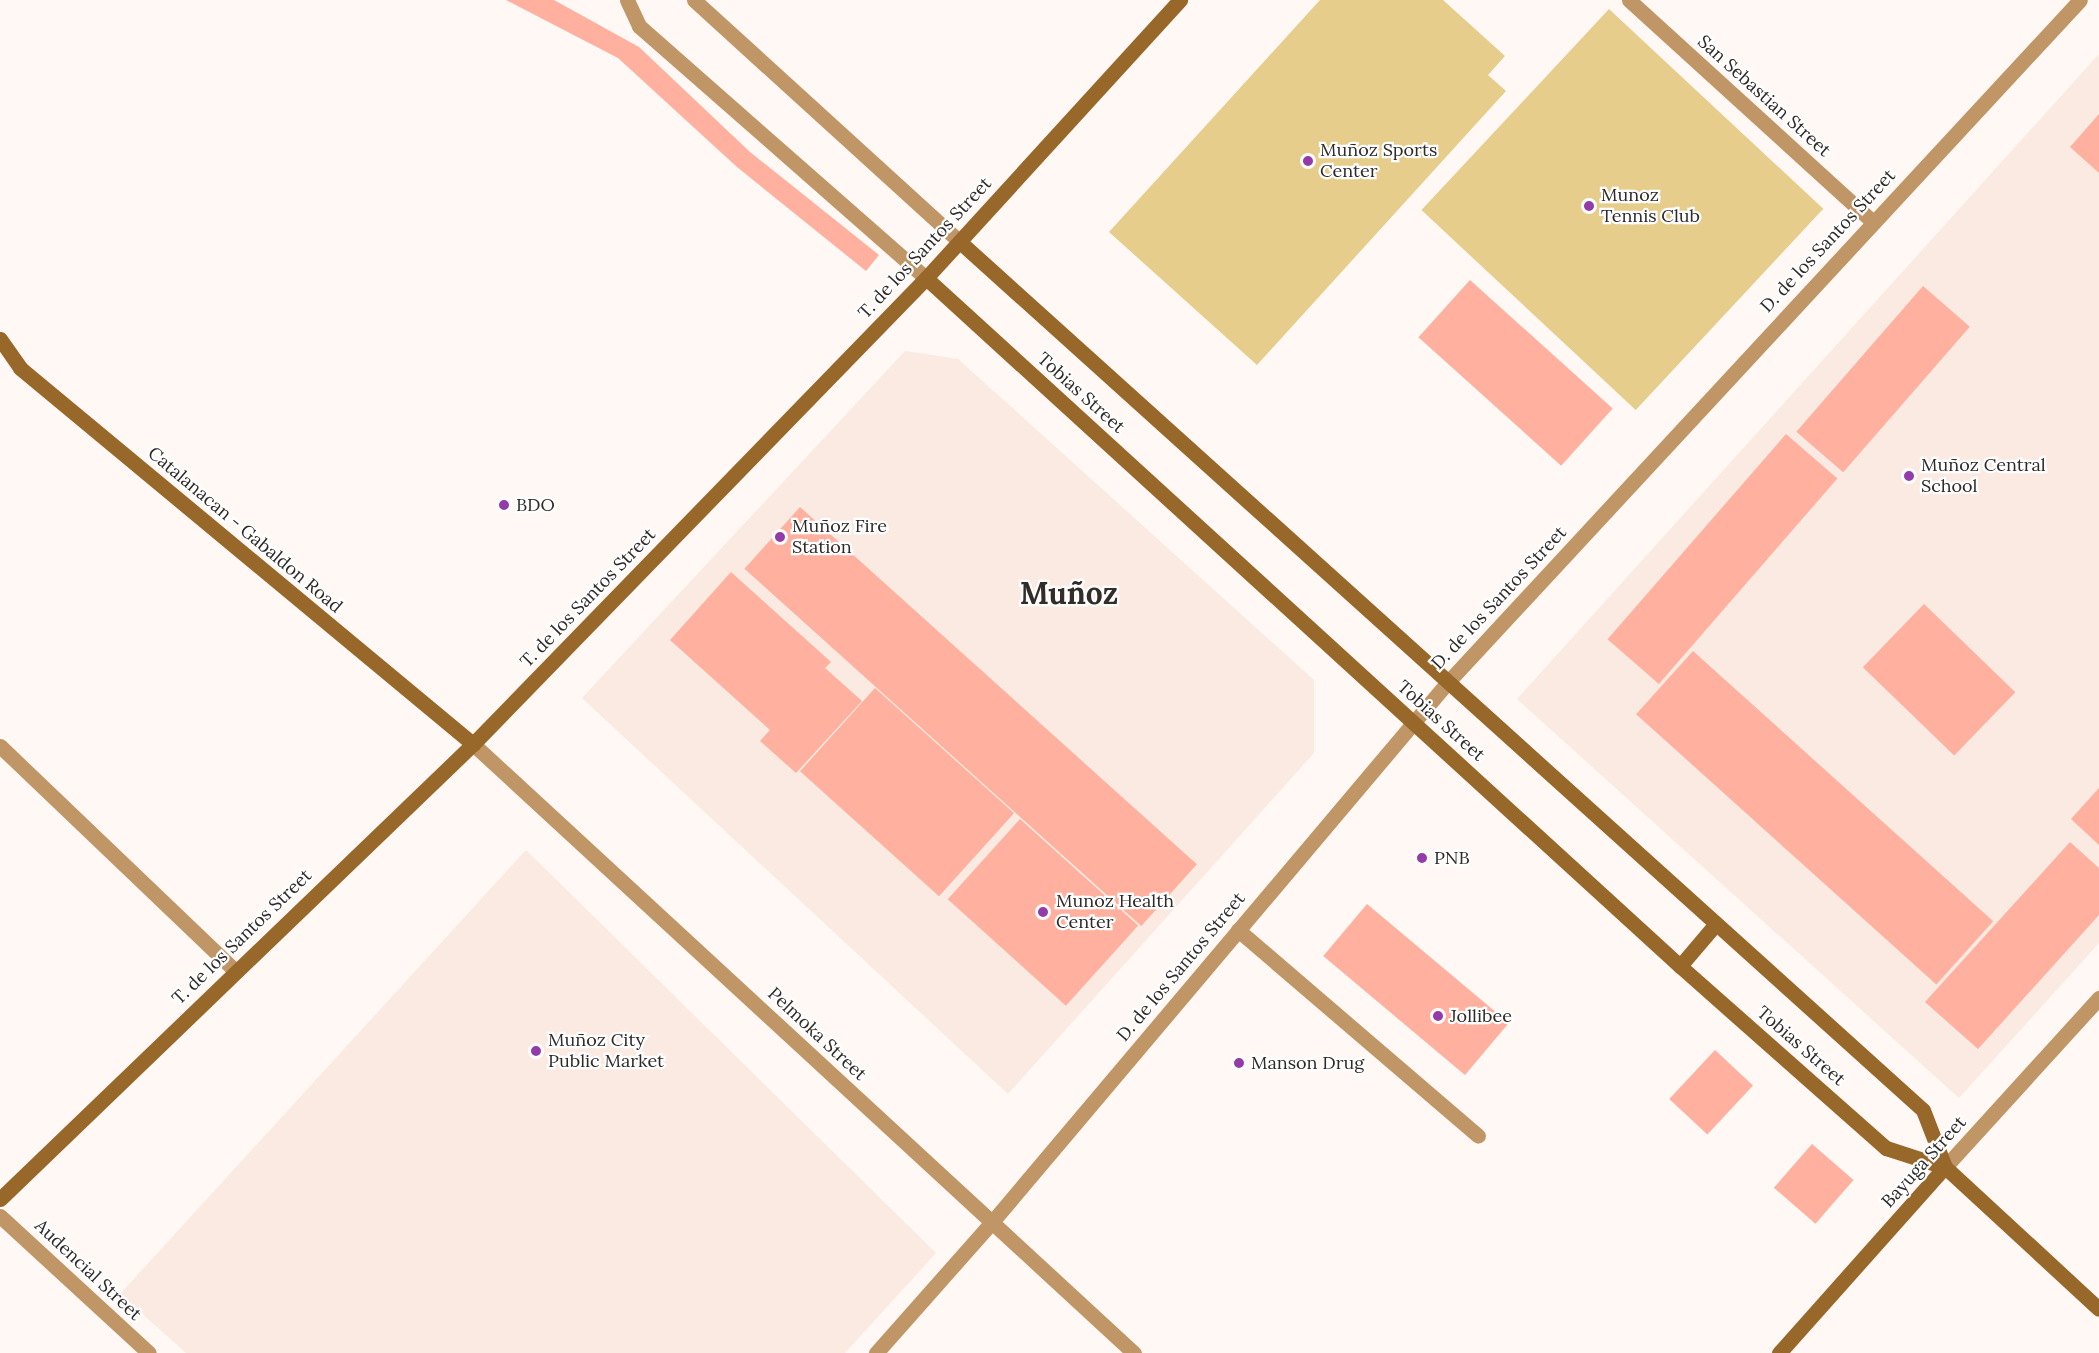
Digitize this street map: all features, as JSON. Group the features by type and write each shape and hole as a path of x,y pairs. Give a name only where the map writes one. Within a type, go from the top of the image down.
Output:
{"main road":[{"name":"T. de los Santos Street","path":"0,1198 234,970 473,744 926,278 1180,0"},
{"name":"Tobias Street","path":"960,242 1714,926 1923,1110 1945,1167"},
{"name":"Tobias Street","path":"926,278 1680,966 1886,1148 1945,1167 2099,1309"},
{"name":"Catalanacan - Gabaldon Road","path":"0,339 20,368 473,744"},
{"path":"1680,966 1714,926"},
{"name":"Bayuga Street","path":"1779,1353 1945,1167"}],"street":[{"path":"627,0 639,26 926,278"},
{"path":"694,0 960,242"},
{"name":"San Sebastian Street","path":"1629,0 1872,221"},
{"name":"D. de los Santos Street","path":"876,1353 992,1222 1447,683 1872,221 2080,0"},
{"name":"Pelmoka Street","path":"473,744 1134,1353"},
{"path":"0,746 234,970"},
{"path":"1238,930 1478,1136"},
{"name":"Bayuga Street","path":"1945,1167 2099,998"},
{"name":"Audencial Street","path":"0,1216 149,1353"}],"shaded area":[{"name":"Muñoz Sports Center","path":"1320,0 1443,0 1505,56 1488,75 1506,91 1257,365 1109,232"},
{"path":"1609,9 1823,209 1636,410 1421,210"},
{"name":"Muñoz Central School","path":"2099,54 2099,943 1959,1098 1517,699"},
{"path":"905,351 958,359 1314,680 1314,753 1008,1094 582,698"},
{"name":"Muñoz City Public Market","path":"526,850 936,1253 845,1353 186,1353 120,1294"}],"building":[{"path":"506,0 554,0 639,47 750,152 879,255 866,271 737,167 618,58"},
{"path":"2099,114 2099,173 2070,147"},
{"path":"1470,280 1613,408 1561,466 1418,337"},
{"path":"1923,286 1970,327 1843,472 1796,432"},
{"path":"1786,434 1837,479 1659,684 1608,639"},
{"path":"800,507 1197,864 1141,926 744,569"},
{"path":"731,572 831,662 825,668 862,701 796,773 760,741 770,730 670,640"},
{"path":"1924,604 2015,692 1954,756 1863,667"},
{"path":"1693,651 1993,921 1936,984 1636,714"},
{"path":"875,688 1014,813 939,896 800,771"},
{"path":"2099,788 2099,845 2071,819"},
{"name":"Munoz Health Center","path":"1020,819 1138,925 1066,1006 948,899"},
{"path":"2070,842 2099,868 2099,915 1978,1049 1925,1002"},
{"path":"1367,904 1509,1023 1465,1075 1323,956"},
{"path":"1715,1050 1753,1085 1707,1134 1669,1099"},
{"path":"1812,1144 1854,1180 1815,1224 1774,1188"}],"place":[{"name":"Muñoz Sports Center","path":"1308,161"},
{"name":"Munoz Tennis Club","path":"1589,206"},
{"name":"Muñoz Central School","path":"1909,476"},
{"name":"BDO","path":"504,505"},
{"name":"Muñoz Fire Station","path":"780,537"},
{"name":"PNB","path":"1422,858"},
{"name":"Munoz Health Center","path":"1043,912"},
{"name":"Jollibee","path":"1438,1016"},
{"name":"Muñoz City Public Market","path":"536,1051"},
{"name":"Manson Drug","path":"1239,1063"}],"district":[{"name":"Muñoz","path":"1069,593"}]}
